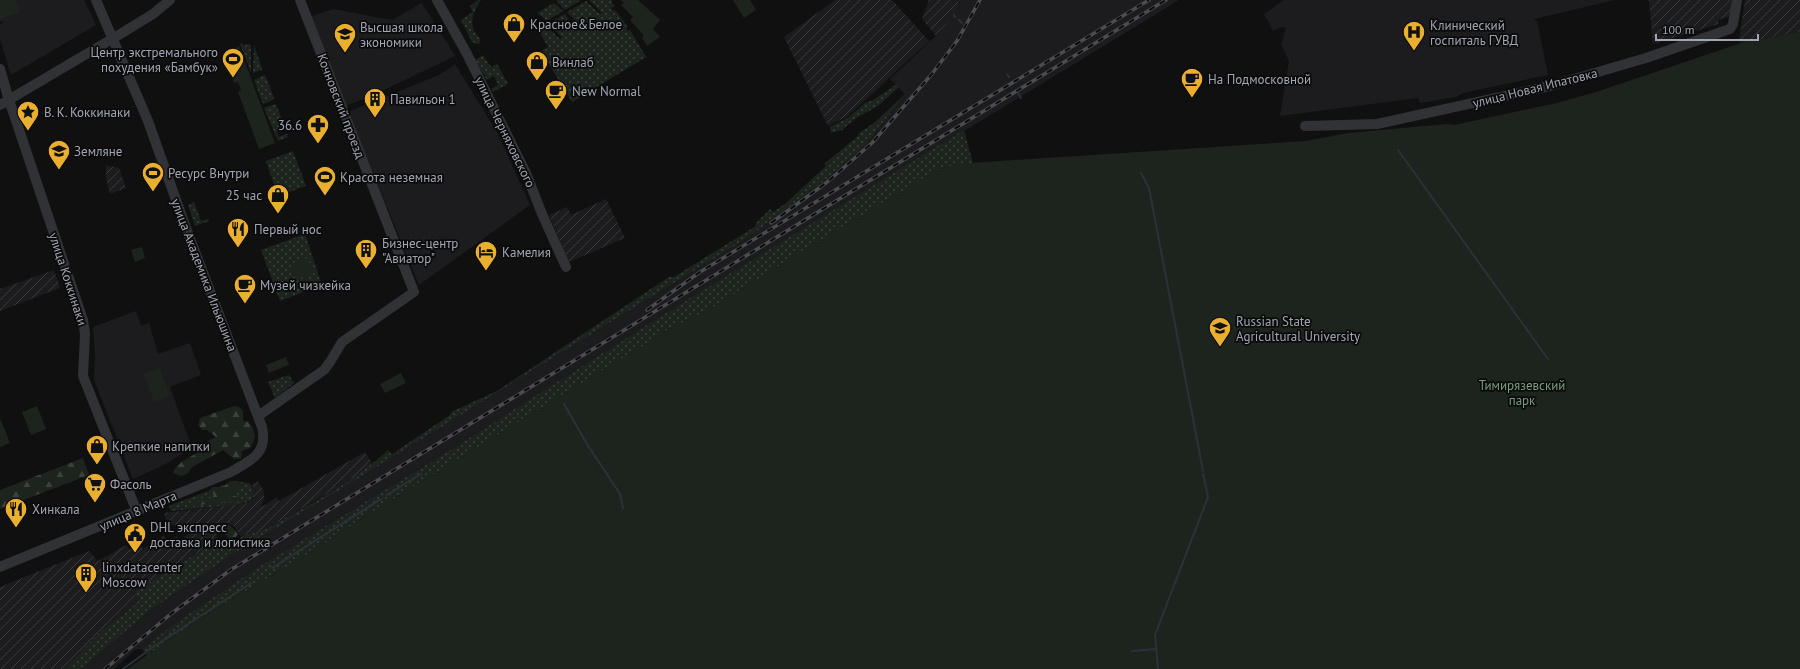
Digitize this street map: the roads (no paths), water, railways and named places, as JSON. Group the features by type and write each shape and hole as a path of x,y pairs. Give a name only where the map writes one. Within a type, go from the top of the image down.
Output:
{"street":[{"name":"улица Академика Ильюшина","path":"96,0 148,121 190,239 258,416 262,427 264,440"},
{"path":"4,103 153,14 170,0"},
{"name":"Кочновский проезд","path":"258,416 324,370 342,342 414,292 300,0"},
{"name":"улица Черняховского","path":"437,0 467,54 526,173 542,214 566,267"},
{"name":"улица Новая Ипатовка","path":"1305,126 1377,124 1550,86 1608,70 1730,29 1733,24 1737,0"},
{"name":"улица Коккинаки","path":"0,69 4,103 83,320 85,334 83,376 137,512"},
{"name":"улица 8 Марта","path":"0,567 137,512 231,472 256,455 261,450 264,440"}],"waterway":[{"path":"959,20 962,23"},
{"path":"1018,93 1021,98"},
{"path":"1398,150 1548,359"},
{"path":"1141,173 1149,188 1203,471"},
{"path":"564,404 587,444 620,494 623,508"},
{"path":"387,495 421,474"},
{"path":"1158,669 1155,635 1208,497 1203,474"},
{"path":"272,568 381,499"},
{"path":"147,651 251,583"},
{"path":"1132,651 1156,649"},
{"path":"123,669 145,653"}],"railway":[{"path":"771,223 826,183 872,143 931,75 957,41 980,0"},
{"path":"647,310 700,272 1149,0"},
{"path":"105,669 172,613 232,569 1166,0"}],"place":[{"name":"Красное&Белое","path":"514,44"},
{"name":"Клинический госпиталь ГУВД","path":"1414,52"},
{"name":"Высшая школа экономики","path":"345,54"},
{"name":"Центр экстремального похудения «Бамбук»","path":"233,78"},
{"name":"Винлаб","path":"537,82"},
{"name":"На Подмосковной","path":"1192,98"},
{"name":"New Normal","path":"556,110"},
{"name":"Павильон 1","path":"375,118"},
{"name":"В. К. Коккинаки","path":"28,132"},
{"name":"36.6","path":"318,144"},
{"name":"Земляне","path":"59,170"},
{"name":"Ресурс Внутри","path":"153,192"},
{"name":"Красота неземная","path":"325,196"},
{"name":"25 час","path":"278,214"},
{"name":"Первый нос","path":"238,248"},
{"name":"Бизнес-центр \"Авиатор\"","path":"366,270"},
{"name":"Камелия","path":"486,272"},
{"name":"Музей чизкейка","path":"245,304"},
{"name":"Russian State Agricultural University","path":"1220,348"},
{"name":"Крепкие напитки","path":"97,466"},
{"name":"Фасоль","path":"95,504"},
{"name":"Хинкала","path":"16,528"},
{"name":"DHL экспресс доставка и логистика","path":"135,554"},
{"name":"linxdatacenter Moscow","path":"86,594"}],"park label":[{"name":"Тимирязевский парк","path":"1522,392"}]}
